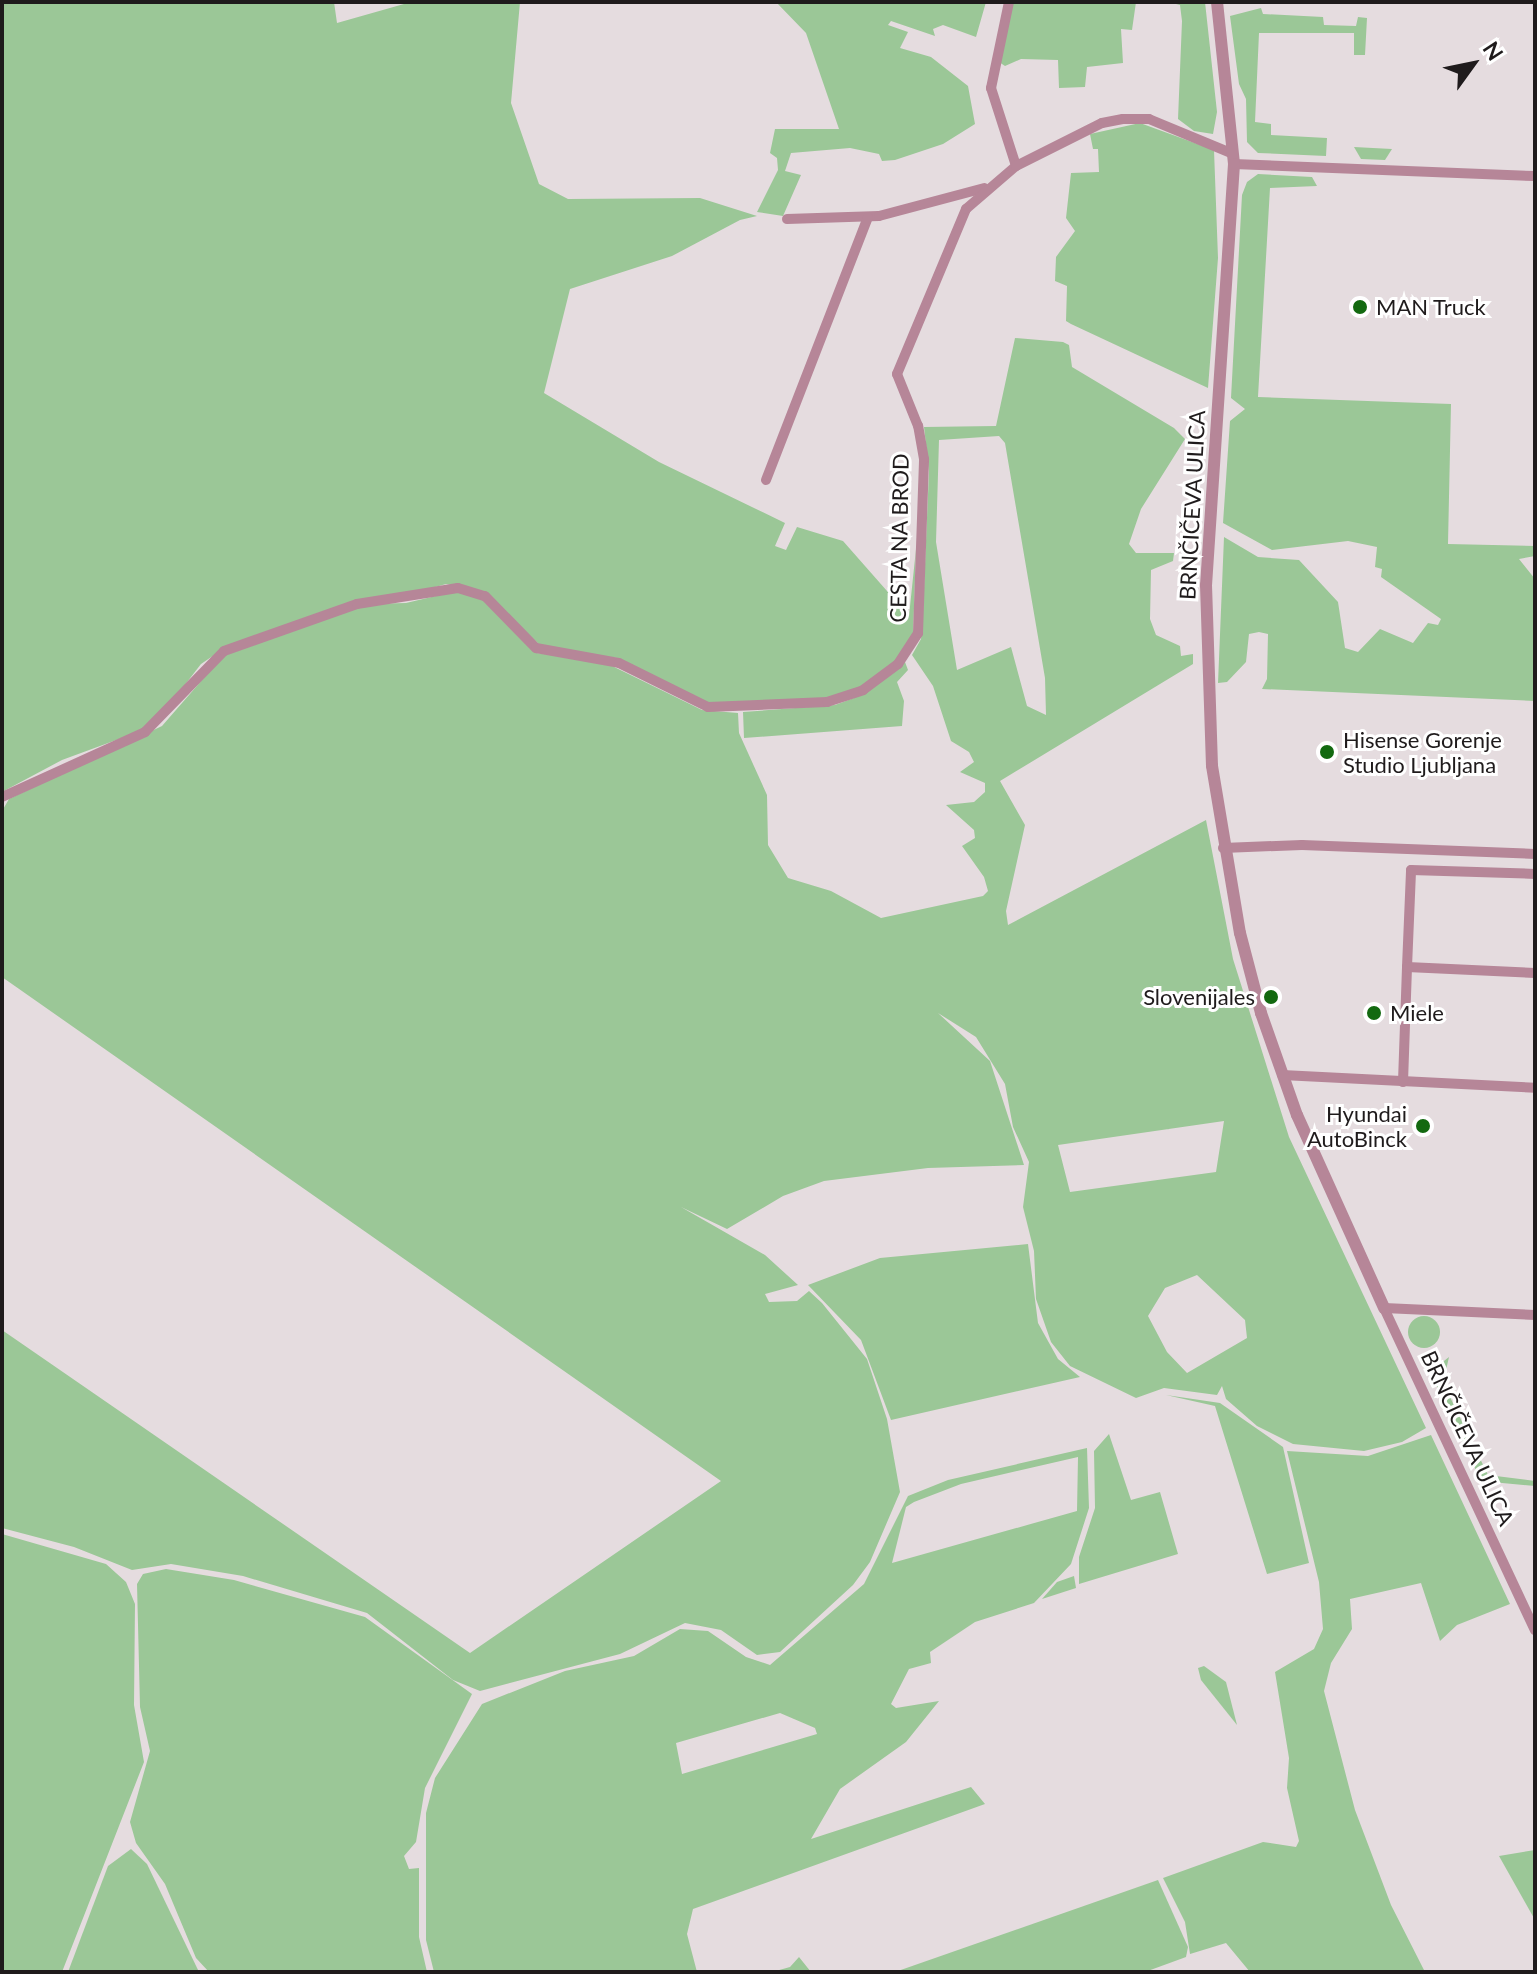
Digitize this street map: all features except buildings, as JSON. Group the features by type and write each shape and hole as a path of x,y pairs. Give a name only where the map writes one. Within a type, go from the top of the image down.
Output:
{"street":[{"path":"1009,2 991,88 1016,166"},
{"name":"BRNČIČEVA ULICA","path":"1217,2 1234,159 1206,585 1206,690 1223,848 1250,976 1282,1075 1384,1308 1535,1630"},
{"name":"CESTA NA BROD","path":"2,797 145,732 224,651 357,604 458,588 485,596 536,648 619,663 708,707 838,700 874,683 907,653 919,623 924,459 918,426 899,384 898,363 957,225 986,187 1016,166 1102,123 1149,119 1234,159"},
{"path":"1234,159 1535,176"},
{"path":"787,219 868,217 986,187"},
{"path":"766,480 868,217"},
{"path":"1223,848 1302,845 1535,854"},
{"path":"1403,1082 1411,870 1535,874"},
{"path":"1407,967 1535,973"},
{"path":"1282,1075 1535,1088"},
{"path":"1384,1308 1535,1315"}],"green space":[{"path":"2,2 334,2 337,23 411,2 520,2 511,103 539,184 568,199 700,198 757,216 740,220 672,256 570,289 544,393 659,462 785,523 775,546 786,550 797,527 843,541 909,616 916,549 913,638 901,656 866,686 834,697 728,705 703,702 617,658 542,647 482,591 446,584 229,645 201,664 167,708 138,732 62,760 2,792"},
{"path":"776,2 986,2 976,37 943,25 933,29 935,36 891,21 888,25 908,32 900,48 931,57 968,86 975,124 943,144 895,160 882,161 879,154 850,148 791,153 785,171 801,175 783,216 757,212 778,170 777,158 770,153 775,129 839,129 806,33"},
{"path":"1012,2 1136,2 1132,30 1121,29 1123,63 1087,67 1085,87 1059,88 1058,60 1021,59 1005,66 999,62"},
{"path":"1168,2 1205,2 1217,112 1213,134 1194,131 1178,119 1182,21 1180,5"},
{"path":"1261,8 1263,14 1323,17 1324,25 1356,26 1358,17 1367,18 1365,55 1354,55 1354,33 1259,33 1255,122 1271,124 1271,135 1327,138 1326,156 1258,153 1247,142 1246,99 1239,84 1230,16"},
{"path":"1140,123 1214,150 1218,258 1208,388 1066,321 1067,286 1055,281 1056,257 1075,231 1066,218 1071,173 1099,172 1098,149 1093,149 1090,134"},
{"path":"1354,147 1392,149 1385,160 1361,159"},
{"path":"1258,174 1312,177 1317,186 1270,188 1258,397 1451,404 1448,544 1535,546 1535,556 1519,559 1535,579 1535,701 1262,689 1267,679 1268,634 1259,632 1249,634 1246,662 1227,682 1218,683 1224,537 1258,557 1299,560 1338,602 1345,648 1358,652 1380,629 1413,643 1428,623 1438,625 1441,619 1381,577 1382,569 1375,567 1377,547 1348,541 1272,550 1223,523 1230,421 1245,409 1231,398 1242,195 1247,182"},
{"path":"1015,338 1069,345 1072,367 1174,428 1185,439 1141,509 1129,544 1136,553 1174,553 1173,561 1151,570 1150,619 1156,635 1180,646 1181,656 1193,654 1193,664 1000,781 1025,825 1006,911 1008,925 1206,820 1233,959 1289,1137 1426,1428 1402,1442 1364,1451 1293,1444 1257,1426 1226,1399 1222,1386 1217,1395 1164,1388 1136,1398 1070,1366 1051,1342 1036,1299 1034,1251 1023,1207 1029,1162 1013,1127 1005,1084 976,1037 938,1013 990,1061 1024,1165 928,1168 824,1181 783,1196 727,1229 681,1207 765,1255 798,1285 765,1294 769,1302 797,1301 809,1291 822,1303 867,1359 887,1419 900,1492 870,1562 853,1585 780,1652 757,1655 721,1630 685,1623 620,1654 480,1691 453,1680 367,1613 243,1576 171,1564 132,1570 74,1547 2,1528 2,1330 470,1653 721,1481 2,977 2,811 9,799 162,726 223,656 367,604 406,603 457,591 480,597 537,653 604,662 702,710 738,713 739,733 767,795 768,845 788,878 831,891 881,918 983,896 988,891 984,877 962,846 975,838 974,830 946,805 974,802 985,792 985,783 960,772 974,762 969,752 951,741 933,686 912,655 921,639 923,611 929,471 924,427 996,426","holes":["999,436 1005,443 1045,678 1046,715 1027,706 1011,647 957,670 936,542 939,440","1224,1121 1216,1172 1070,1192 1058,1145","1197,1275 1245,1320 1247,1338 1187,1373 1167,1352 1148,1316 1165,1288"]},
{"path":"905,662 908,670 897,682 904,701 902,726 744,738 743,712 835,705 854,698"},
{"path":"1028,1244 1038,1323 1058,1359 1080,1377 891,1420 861,1340 808,1285 880,1258"},
{"path":"1424,1316 1435,1321 1440,1332 1435,1343 1424,1348 1413,1343 1408,1332 1413,1321"},
{"path":"1449,1357 1444,1379 1449,1395 1488,1475 1535,1481 1535,1486 1481,1481 1430,1372"},
{"path":"1166,1395 1220,1403 1283,1447 1309,1563 1267,1574 1215,1406"},
{"path":"1109,1434 1131,1500 1160,1492 1178,1554 1079,1584 1079,1557 1095,1508 1094,1451"},
{"path":"1431,1435 1510,1604 1457,1625 1440,1641 1421,1583 1350,1599 1352,1629 1331,1663 1324,1691 1355,1810 1391,1905 1425,1972 1250,1972 1226,1943 1190,1954 1185,1922 1163,1878 1263,1842 1296,1847 1299,1841 1287,1788 1289,1758 1275,1672 1314,1649 1323,1629 1319,1582 1287,1451 1368,1456"},
{"path":"1087,1448 1089,1508 1071,1564 1034,1603 975,1622 930,1652 931,1663 909,1669 891,1704 896,1708 939,1701 906,1742 840,1789 811,1839 971,1787 985,1804 693,1909 687,1934 697,1972 434,1972 426,1940 426,1813 435,1778 482,1704 565,1671 634,1656 680,1629 708,1631 746,1657 770,1665 864,1584 908,1496 948,1480","holes":["1078,1457 1077,1511 892,1563 906,1507 914,1502 961,1484","780,1713 815,1728 817,1734 682,1774 676,1743"]},
{"path":"2,1534 106,1564 126,1582 135,1604 134,1705 144,1762 62,1972 2,1972"},
{"path":"166,1569 234,1580 365,1617 472,1694 425,1788 416,1842 404,1856 409,1869 419,1868 419,1937 427,1972 209,1972 196,1958 165,1884 136,1843 130,1822 150,1751 140,1707 137,1584 143,1574"},
{"path":"1074,1576 1076,1588 1042,1599 1057,1582"},
{"path":"1204,1666 1226,1682 1237,1725 1201,1680 1198,1668"},
{"path":"131,1849 147,1864 199,1972 68,1972 108,1866"},
{"path":"1535,1850 1535,1920 1499,1856"},
{"path":"1158,1880 1188,1947 1186,1957 1145,1972 895,1972"},
{"path":"799,1957 811,1972 772,1972 790,1967"}],"place":[{"name":"MAN Truck","path":"1360,307"},
{"name":"Hisense Gorenje Studio Ljubljana","path":"1327,752"},
{"name":"Slovenijales","path":"1271,997"},
{"name":"Miele","path":"1374,1013"},
{"name":"Hyundai AutoBinck","path":"1423,1126"}]}
